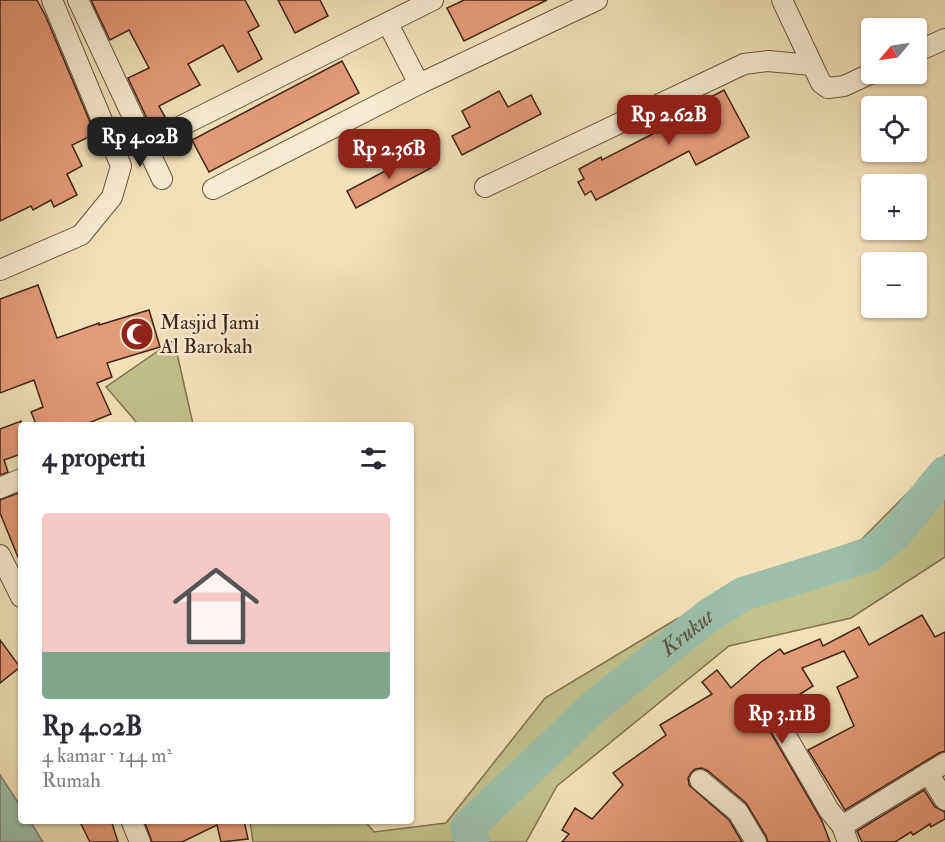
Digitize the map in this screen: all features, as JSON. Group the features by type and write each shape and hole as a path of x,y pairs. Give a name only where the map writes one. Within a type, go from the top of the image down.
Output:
{"street":[{"path":"0,270 81,235 112,197 121,166 52,0"},
{"path":"78,0 162,179"},
{"path":"181,126 433,0"},
{"path":"213,189 419,84 597,0"},
{"path":"782,0 821,83 828,88 844,86 861,78"},
{"path":"388,24 419,84"},
{"path":"927,47 945,39"},
{"path":"485,187 744,64 768,61 812,65"},
{"path":"0,488 18,480"},
{"path":"0,555 18,589"},
{"path":"777,720 845,834 937,768 945,800"},
{"path":"700,780 738,812 756,842"},
{"path":"133,824 140,842"}],"green space":[{"path":"174,340 193,422 136,422 106,387"},
{"path":"945,455 945,557 851,618 729,646 557,786 526,842 253,842 250,824 367,824 374,832 446,823 545,698 675,620 781,567 861,540"}],"shaded area":[{"path":"0,775 18,802 18,824 32,824 43,842 0,842"}],"building":[{"path":"0,0 37,0 95,134 72,145 82,166 67,174 77,195 54,207 51,200 33,210 31,206 0,221"},
{"path":"91,0 245,0 259,26 248,32 262,59 238,72 223,45 188,64 200,85 159,106 172,134 158,142 128,78 149,68 129,30 110,40"},
{"path":"278,0 320,0 328,16 295,33"},
{"path":"464,0 547,0 464,41 447,8"},
{"path":"342,61 359,93 209,172 192,140"},
{"path":"724,90 749,137 696,165 689,151 596,200 591,191 585,195 578,182 584,179 579,169 601,157 602,160 674,123 671,118"},
{"path":"499,91 508,107 531,95 541,114 462,155 452,136 470,127 462,111"},
{"path":"423,151 431,168 356,208 347,191"},
{"path":"38,285 57,338 99,323 99,325 149,310 160,347 107,363 112,377 97,383 111,414 91,422 35,422 31,412 43,407 34,380 0,393 0,299"},
{"path":"18,422 18,455 4,460 8,472 0,475 0,429"},
{"path":"18,493 18,557 0,513 0,500"},
{"path":"922,615 935,637 945,632 945,751 845,810 808,750 854,726 837,687 858,677 844,651 802,668 813,686 786,703 789,706 784,710 776,708 766,715 767,726 822,821 830,842 768,842 746,803 702,768 695,769 691,773 688,778 689,785 729,820 742,842 562,842 569,834 562,830 575,808 592,819 623,785 613,773 666,735 660,725 712,694 702,682 717,670 731,688 780,649 784,654 820,639 823,646 859,627 869,645"},
{"path":"0,640 18,664 18,669 0,683"},
{"path":"924,790 935,807 945,812 945,819 931,827 930,824 913,835 911,832 895,842 862,842 857,831"},
{"path":"81,824 112,824 118,842 90,842"},
{"path":"145,824 245,824 248,839 221,842 217,825 182,842 152,842"}],"waterway":[{"name":"Krukut","path":"473,842 467,828 595,706 708,616 743,594 869,555 895,534 945,473"}],"place":[{"name":"Masjid Jami Al Barokah","path":"137,334"}]}
